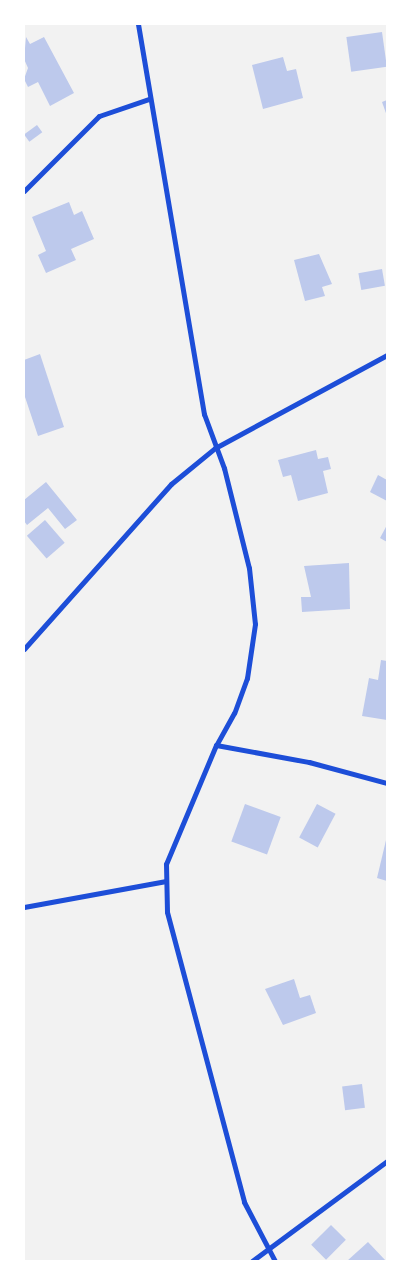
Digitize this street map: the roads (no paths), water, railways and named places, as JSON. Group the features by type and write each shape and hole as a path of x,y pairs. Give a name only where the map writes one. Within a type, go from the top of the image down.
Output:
{"street":[{"path":"138,24 149,99 204,414 249,568 254,624 247,678 175,840 165,881 167,912 244,1202 275,1261"},
{"path":"24,192 99,116 149,99"},
{"path":"24,649 171,484 215,448 387,355"},
{"path":"216,745 309,762 387,783"},
{"path":"24,906 165,881"},
{"path":"252,1261 387,1161"}]}
